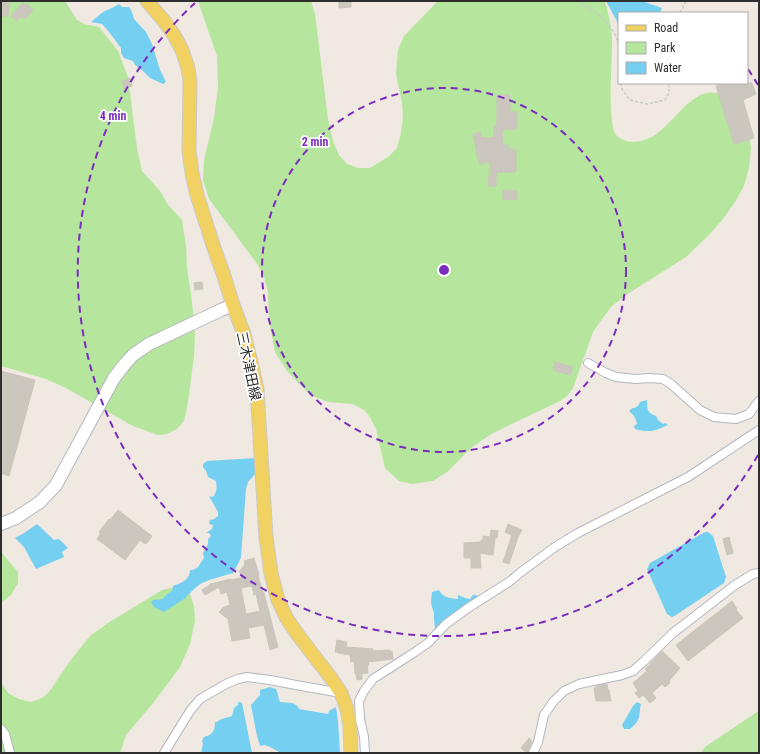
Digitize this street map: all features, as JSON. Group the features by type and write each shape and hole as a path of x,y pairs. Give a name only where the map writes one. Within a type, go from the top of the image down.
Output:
{"main road":[{"name":"三木津田線","path":"147,1 174,35 182,50 188,68 190,82 189,151 192,173 199,203 233,306 244,334 257,389 266,537 271,573 278,600 287,619 341,693 350,726 351,753"}],"street":[{"path":"1,524 16,518 40,502 56,485 114,378 133,355 149,344 233,306"},
{"path":"588,363 616,377 663,379 671,384 700,410 714,417 736,419 749,414 759,401"},
{"path":"365,753 359,701 373,679 428,643 446,624 468,608 510,582 526,568 555,547 578,533 688,477 759,430"},
{"path":"533,753 538,742 544,715 553,702 564,691 579,684 622,675 633,671 673,633 735,585 753,574 759,573"},
{"path":"164,753 190,711 200,699 238,679 247,677 270,680 296,686 341,693"},
{"path":"1,729 5,734 10,753"}],"path":[{"path":"577,1 601,17 612,30 618,41"},
{"path":"680,12 686,1"},
{"path":"621,84 622,89 630,100 647,104 665,100 669,93 669,84"}],"green space":[{"path":"1,1 65,1 77,20 84,24 99,27 118,51 128,77 137,148 142,171 160,191 168,205 182,220 186,246 187,268 195,335 194,356 184,421 177,429 167,434 158,435 133,426 66,388 46,379 1,366"},
{"path":"198,1 311,1 315,14 328,119 333,141 339,155 347,164 358,168 370,168 388,157 397,148 401,133 403,116 402,103 396,74 398,50 404,36 438,1 605,1 612,37 611,105 612,119 617,136 630,142 644,140 660,131 697,97 702,94 714,92 720,93 749,134 751,148 749,168 744,186 723,219 686,257 626,295 612,306 593,332 573,388 567,396 560,401 493,433 472,447 447,472 433,481 412,484 399,481 385,468 376,429 370,417 364,410 353,404 328,402 310,395 287,371 275,352 269,321 268,292 264,277 258,265 209,199 203,180 204,160 214,118 218,87 217,56"},
{"path":"1,552 18,572 18,583 11,595 1,603"},
{"path":"175,587 184,589 190,594 194,606 195,621 190,644 180,667 154,702 126,735 120,753 1,753 1,682 8,693 19,699 31,702 42,698 49,692 70,661 90,636 108,623 162,590"},
{"path":"759,712 759,753 701,753 705,747"}],"water":[{"path":"606,1 642,1 662,8 660,12 618,12 618,23"},
{"path":"119,4 122,7 129,7 134,19 146,32 166,82 163,84 150,78 135,65 133,61 124,58 121,53 121,48 102,24 91,22 103,12"},
{"path":"647,400 647,408 649,412 656,416 663,424 665,423 668,425 652,431 635,429 634,426 637,424 636,420 629,411 638,406 640,402"},
{"path":"256,458 256,473 248,482 246,489 241,557 233,573 200,584 184,599 164,612 154,607 151,602 153,600 163,599 172,591 173,586 187,579 190,570 198,567 204,558 203,553 208,544 208,539 211,536 209,533 206,533 212,529 213,525 209,524 210,520 218,516 218,512 209,496 213,497 215,493 217,487 216,481 208,477 203,464 207,461"},
{"path":"37,524 54,540 59,539 68,548 62,552 64,557 36,569 24,547 15,538"},
{"path":"705,532 708,532 713,536 726,577 724,583 672,617 667,614 647,569 650,563"},
{"path":"439,590 445,596 452,598 458,599 458,595 470,599 473,595 480,597 435,629 434,613 431,602 432,592"},
{"path":"270,687 276,689 280,702 294,704 298,706 299,709 328,714 329,711 336,707 340,753 281,753 265,745 260,746 251,705 260,695 260,690"},
{"path":"238,702 242,703 252,753 201,753 203,744 202,741 204,737 213,732 215,722 232,716 234,708 238,705"},
{"path":"637,702 641,704 639,718 630,729 624,729 622,725"}],"building":[{"path":"1,1 9,1 8,16 1,16"},
{"path":"339,1 351,1 351,7 339,8"},
{"path":"23,3 26,5 27,4 33,10 25,19 21,16 17,21 11,16"},
{"path":"130,78 132,86 124,88 122,81"},
{"path":"752,83 756,94 743,100 754,138 734,144 716,86 721,84"},
{"path":"497,95 510,95 510,112 517,112 517,129 502,130 503,145 508,145 508,149 515,149 516,151 516,171 497,172 496,186 488,186 490,162 479,164 473,134 480,132 481,137 494,138 494,126 497,126"},
{"path":"503,190 517,191 517,200 503,199"},
{"path":"202,282 203,289 195,290 194,283"},
{"path":"555,362 573,367 570,375 553,370"},
{"path":"1,371 35,380 9,476 1,473"},
{"path":"118,510 152,536 145,544 140,540 125,560 97,539 101,533 99,532"},
{"path":"508,524 522,530 518,537 509,564 503,562 512,535 505,532"},
{"path":"491,530 498,531 497,538 495,538 493,555 480,553 481,568 471,568 471,558 464,558 464,543 481,542 481,540 483,540 483,536 490,537"},
{"path":"729,537 733,553 727,555 723,539"},
{"path":"254,558 259,575 258,576 278,647 270,650 264,625 248,628 250,638 232,641 228,619 219,612 224,607 230,605 227,592 221,594 219,587 205,595 202,590 210,584 244,577 239,572 245,564 244,561","holes":["252,586 254,595 256,594 260,611 246,614 241,588"]},
{"path":"732,601 737,609 736,610 743,618 688,661 676,645"},
{"path":"337,640 347,642 346,647 373,649 373,651 390,650 392,651 393,659 368,662 368,673 362,674 362,679 357,680 354,661 351,662 350,655 335,652"},
{"path":"662,651 680,668 669,681 670,683 665,687 662,684 652,693 656,698 650,703 643,695 639,698 635,693 638,691 633,683 647,671 645,669"},
{"path":"607,684 611,701 596,701 594,688 596,688 596,686"},
{"path":"529,738 532,742 527,753 521,748"}]}
